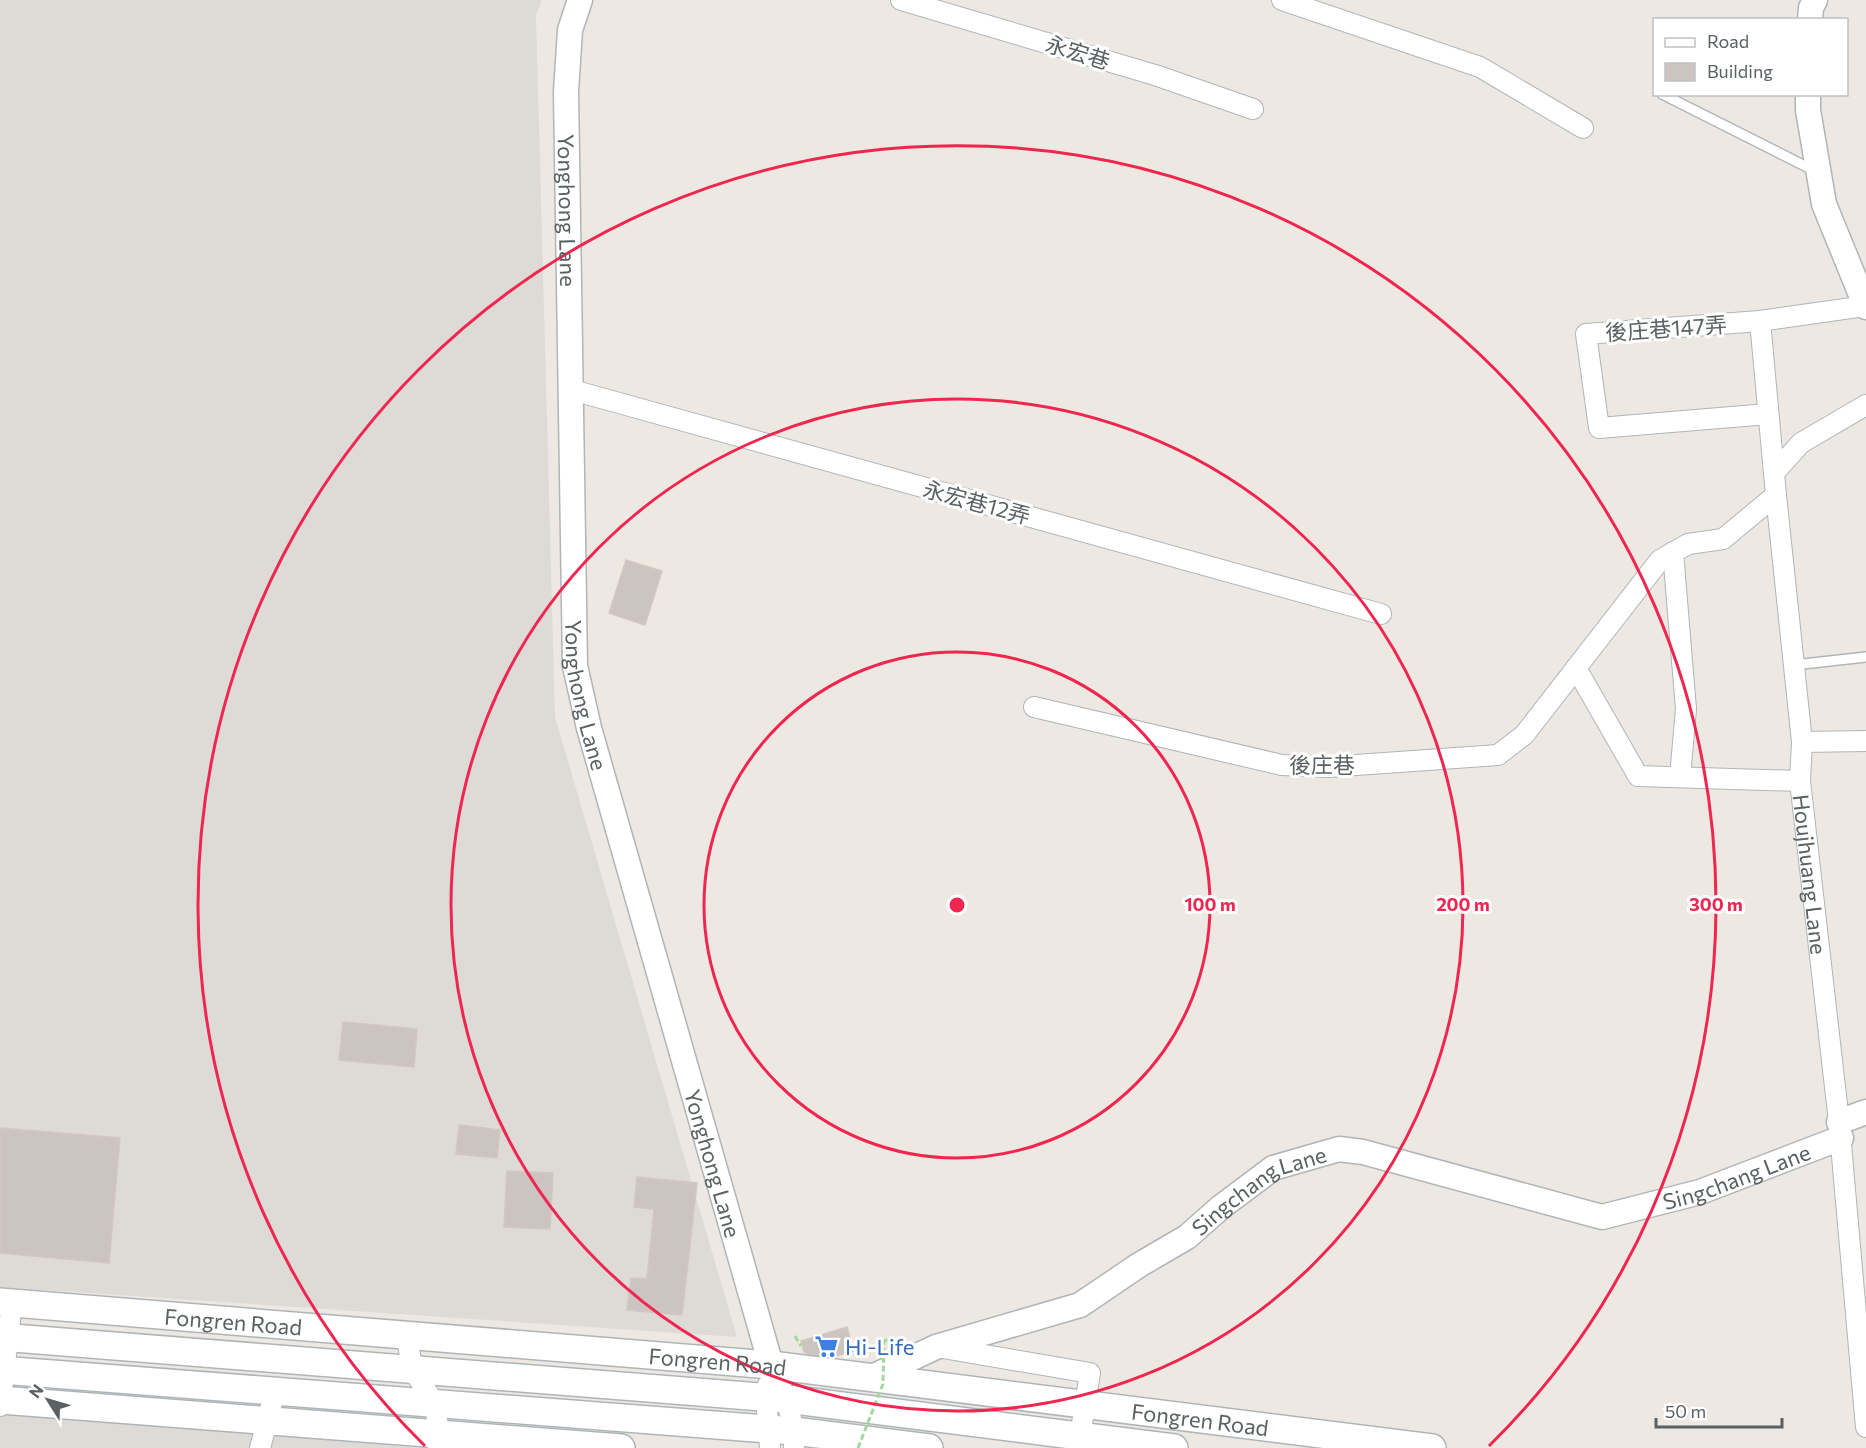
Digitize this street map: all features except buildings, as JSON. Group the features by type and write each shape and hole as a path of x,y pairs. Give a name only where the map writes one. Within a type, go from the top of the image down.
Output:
{"main road":[{"name":"Fongren Road","path":"6,1303 771,1365 1432,1448"},
{"name":"Fongren Road","path":"5,1337 777,1398 1174,1448"},
{"path":"3,1370 435,1404 769,1438 929,1448"},
{"path":"0,1400 266,1421 439,1441 621,1448"}],"street":[{"name":"Yonghong Lane","path":"580,0 570,30 566,92 575,666 589,728 771,1365"},
{"name":"永宏巷","path":"902,0 1155,75 1254,109"},
{"path":"1282,0 1479,68 1583,128"},
{"path":"1810,18 1815,0"},
{"path":"1808,96 1808,110 1824,204 1866,306"},
{"name":"後庄巷147弄","path":"1768,414 1599,428 1586,334 1760,321 1866,306"},
{"name":"Houjhuang Lane","path":"1760,321 1802,742 1800,781 1840,1130 1866,1428"},
{"name":"永宏巷12弄","path":"572,390 1381,614"},
{"path":"1774,474 1801,443 1866,405"},
{"path":"1680,777 1686,709 1673,552 1688,544 1723,539 1776,495"},
{"name":"後庄巷","path":"1034,707 1282,765 1328,767 1498,755 1524,735 1660,560 1673,552"},
{"path":"1576,668 1638,776 1800,781"},
{"path":"1802,742 1866,741"},
{"name":"Singchang Lane","path":"872,1377 936,1347 1080,1305 1139,1265 1187,1237 1221,1207 1273,1168 1339,1149 1363,1152 1602,1217 1700,1192 1840,1130 1866,1112"},
{"path":"0,1406 6,1303"},
{"path":"406,1335 412,1370 435,1404 439,1441"},
{"path":"936,1347 1090,1373 1080,1437"},
{"path":"771,1365 777,1398 794,1439"},
{"path":"260,1448 275,1391"},
{"path":"769,1438 777,1398"}],"lane":[{"path":"1666,96 1819,174"},
{"path":"1794,665 1866,657"}],"path":[{"path":"858,1448 883,1384 884,1341"}],"shaded area":[{"path":"0,0 542,0 536,15 555,717 737,1337 0,1287"},
{"path":"0,1409 21,1410 417,1448 0,1448"}],"place":[{"name":"Hi-Life","path":"827,1346"}]}
